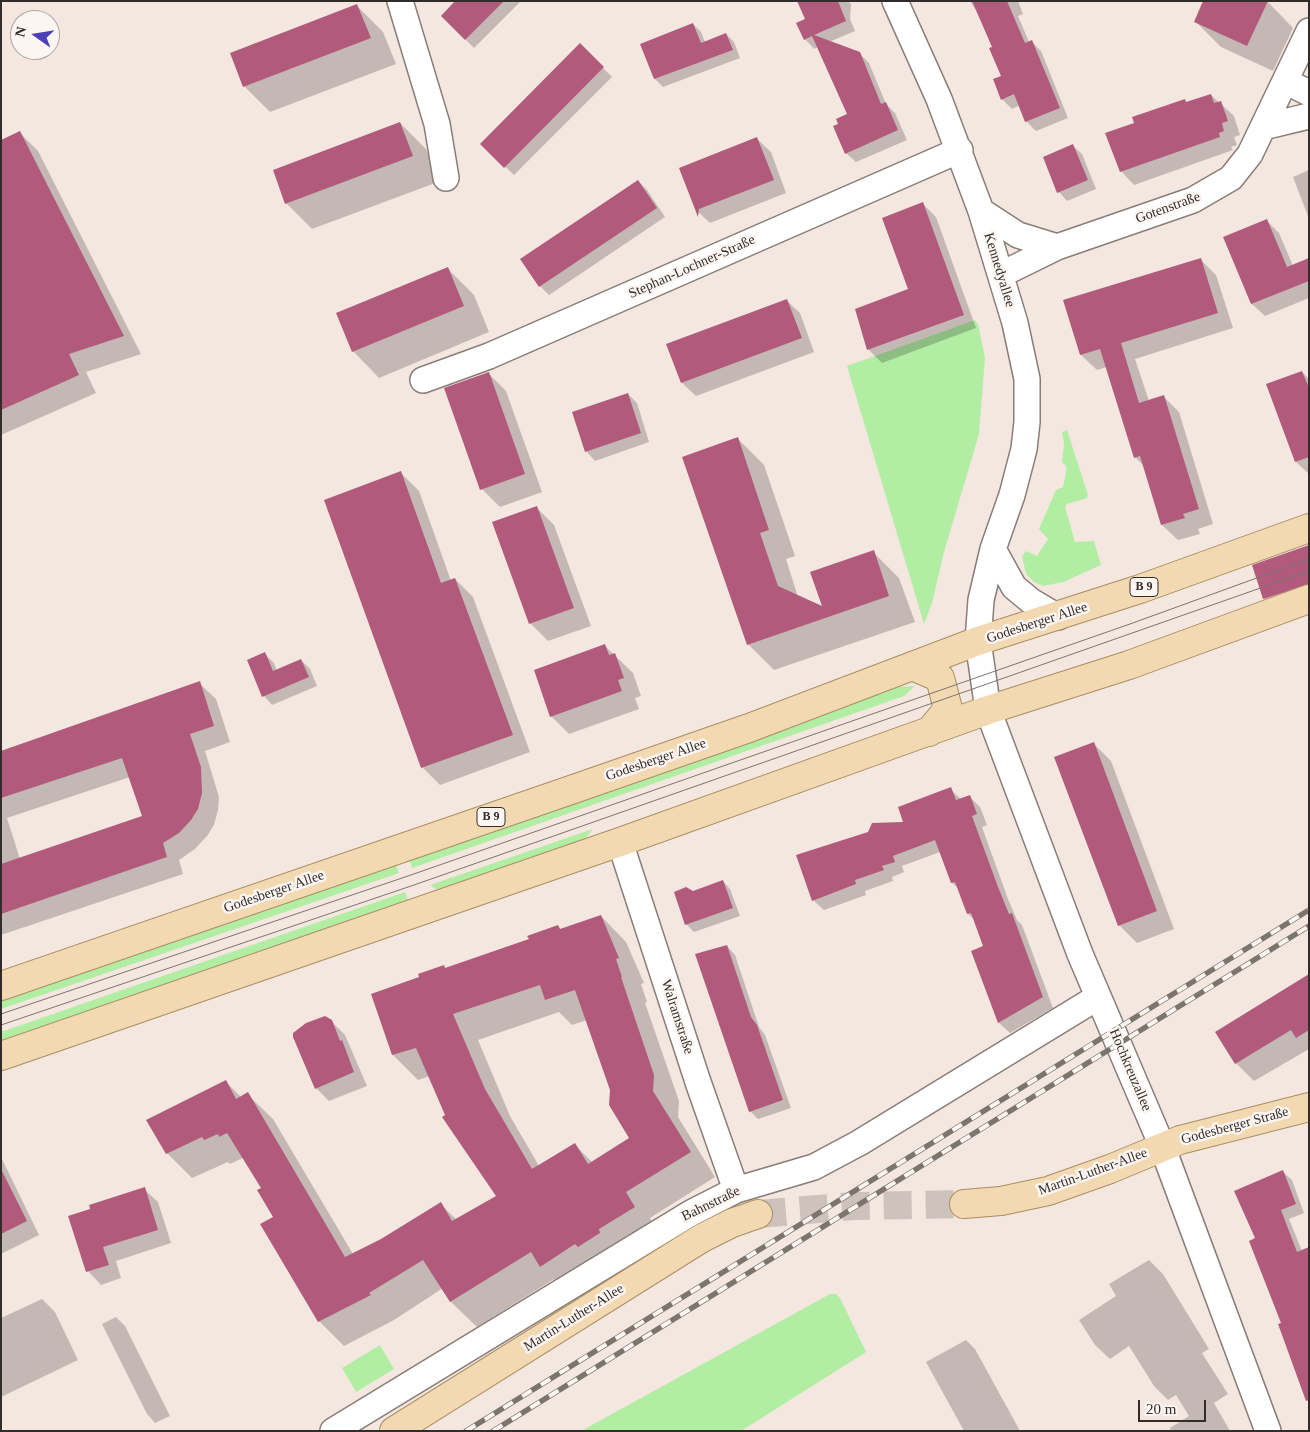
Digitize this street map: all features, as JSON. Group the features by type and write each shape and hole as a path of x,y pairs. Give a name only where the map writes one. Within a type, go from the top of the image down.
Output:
{"main road":[{"name":"Godesberger Allee","path":"1,986 604,778 978,642 1058,617 1309,528"},
{"path":"1,1056 620,842 988,710 1129,665 1309,599"},
{"path":"912,666 940,678 948,709 929,732"},
{"name":"Godesberger Straße","path":"1162,1146 1196,1135 1309,1107"},
{"name":"Martin-Luther-Allee","path":"964,1204 1001,1201 1048,1191 1110,1169 1162,1146"},
{"name":"Martin-Luther-Allee","path":"394,1431 702,1238 732,1223 758,1214"}],"street":[{"path":"400,1 437,124 446,178"},
{"name":"Kennedyallee","path":"895,1 960,150 1002,274 1027,379 1027,422 1024,449 1012,495 993,549 981,600 978,642 988,710"},
{"name":"Gotenstraße","path":"1002,274 1057,246 1193,200 1231,178 1250,154 1309,31"},
{"path":"1285,81 1309,93"},
{"path":"1263,127 1309,116"},
{"name":"Stephan-Lochner-Straße","path":"422,380 488,356 960,150"},
{"path":"981,211 1018,235 1057,246"},
{"path":"993,549 1014,587 1031,601 1058,617"},
{"name":"Hochkreuzallee","path":"988,710 1080,954 1162,1146 1201,1256 1268,1431"},
{"name":"Walramstraße","path":"620,842 698,1082 736,1190"},
{"name":"Bahnstraße","path":"333,1431 691,1213 736,1190 814,1167 859,1143 1098,997"}],"green space":[{"path":"975,320 978,324 985,358 979,434 944,552 932,603 924,624 847,366"},
{"path":"1067,430 1088,495 1087,498 1067,504 1065,507 1075,542 1094,541 1101,565 1063,582 1043,586 1034,582 1026,574 1022,556 1026,551 1037,556 1048,539 1039,529 1056,490 1063,487 1067,467 1062,462 1064,443 1062,432"},
{"path":"915,686 904,696 412,868 409,858 894,687"},
{"path":"593,829 582,843 441,892 430,885"},
{"path":"395,863 399,873 1,1009 1,998"},
{"path":"405,892 409,903 1,1043 1,1032"},
{"path":"830,1294 836,1294 840,1298 866,1352 741,1431 581,1431"},
{"path":"380,1345 394,1369 356,1392 342,1368"}],"building":[{"path":"455,1 504,1 465,40 441,16"},
{"path":"797,1 838,1 846,21 814,35 860,52 881,104 886,102 898,130 845,154 833,126 838,124 836,119 847,114 812,36 804,40 796,23 805,19"},
{"path":"972,1 1007,1 1025,43 1032,40 1060,108 1025,122 1014,94 1001,100 993,79 1001,76 989,48 992,47"},
{"path":"1203,1 1268,1 1247,46 1194,22"},
{"path":"357,4 371,38 243,87 230,53"},
{"path":"693,23 701,43 726,33 733,50 654,79 640,44"},
{"path":"580,43 604,67 504,168 480,144"},
{"path":"1211,94 1214,103 1221,101 1228,121 1222,123 1224,131 1219,133 1220,137 1120,172 1105,133 1134,123 1132,117 1185,99 1186,102"},
{"path":"400,122 413,156 285,204 273,170"},
{"path":"20,131 124,336 69,354 79,375 1,410 1,140"},
{"path":"757,137 774,180 699,209 698,217 679,168"},
{"path":"1073,144 1088,180 1057,193 1043,157"},
{"path":"638,180 657,208 539,287 520,259"},
{"path":"923,202 964,315 867,350 855,309 908,289 882,218"},
{"path":"1267,219 1287,267 1309,258 1309,281 1251,304 1223,237"},
{"path":"1201,258 1218,313 1121,343 1139,403 1164,395 1199,509 1183,514 1185,518 1161,525 1140,456 1134,458 1100,349 1080,355 1063,300"},
{"path":"448,267 464,306 352,352 336,313"},
{"path":"787,299 802,338 681,383 666,344"},
{"path":"1302,371 1309,388 1309,457 1295,462 1266,384"},
{"path":"489,372 525,474 480,490 444,388"},
{"path":"628,393 641,433 585,452 572,412"},
{"path":"738,437 769,530 760,533 778,586 822,606 810,572 874,550 889,596 747,645 682,457"},
{"path":"401,471 441,583 455,578 513,735 421,768 324,500"},
{"path":"537,506 574,608 529,624 492,522"},
{"path":"1309,545 1309,584 1263,599 1252,565"},
{"path":"605,644 609,655 615,653 624,678 618,680 622,691 550,717 534,670"},
{"path":"265,652 273,671 301,659 309,677 262,697 247,660"},
{"path":"200,681 214,726 190,734 201,767 202,793 198,809 191,820 179,833 163,843 167,857 1,914 1,864 142,816 122,758 1,798 1,751"},
{"path":"1094,742 1157,911 1118,926 1054,757"},
{"path":"951,787 956,800 970,795 977,814 972,816 1009,914 1012,913 1043,997 998,1023 971,951 983,946 971,913 967,914 955,882 951,883 935,840 893,856 895,862 882,866 884,870 855,880 856,884 812,901 796,855 868,832 872,823 903,822 898,807"},
{"path":"723,880 733,908 685,925 674,892 686,887 693,891"},
{"path":"601,915 619,958 616,959 621,977 654,1075 653,1091 691,1152 626,1192 635,1207 599,1229 600,1233 578,1247 575,1244 540,1267 531,1252 450,1302 423,1260 369,1293 371,1295 318,1322 260,1224 273,1217 257,1190 261,1188 227,1133 219,1137 218,1134 204,1140 202,1137 166,1154 146,1120 226,1080 236,1099 248,1092 345,1257 381,1239 441,1202 452,1221 496,1196 442,1117 445,1115 416,1048 392,1055 371,994 419,977 418,974 444,965 445,968 529,939 527,936 558,925 560,929","holes":["540,985 545,1000 575,990 610,1090 609,1105 629,1138 588,1164 575,1143 532,1169 485,1089 453,1014"]},
{"path":"727,945 751,1017 757,1025 783,1100 749,1112 695,954"},
{"path":"1309,974 1309,1030 1296,1038 1291,1030 1235,1064 1215,1032"},
{"path":"325,1016 332,1020 354,1072 315,1089 293,1033 306,1023"},
{"path":"1,1169 27,1221 1,1234"},
{"path":"1283,1170 1296,1204 1281,1210 1297,1252 1309,1247 1309,1400 1306,1401 1278,1324 1281,1323 1249,1241 1255,1238 1234,1191"},
{"path":"145,1187 158,1230 103,1247 109,1265 86,1272 68,1216 90,1209 89,1205"}],"tunnel":[{"path":"758,1214 854,1206 964,1204"}],"tram line":[{"path":"1,1014 408,876 1130,624 1309,559"},
{"path":"1,1025 414,885 1309,571"}],"railway":[{"path":"466,1431 1309,910"},
{"path":"493,1431 1309,926"}]}
